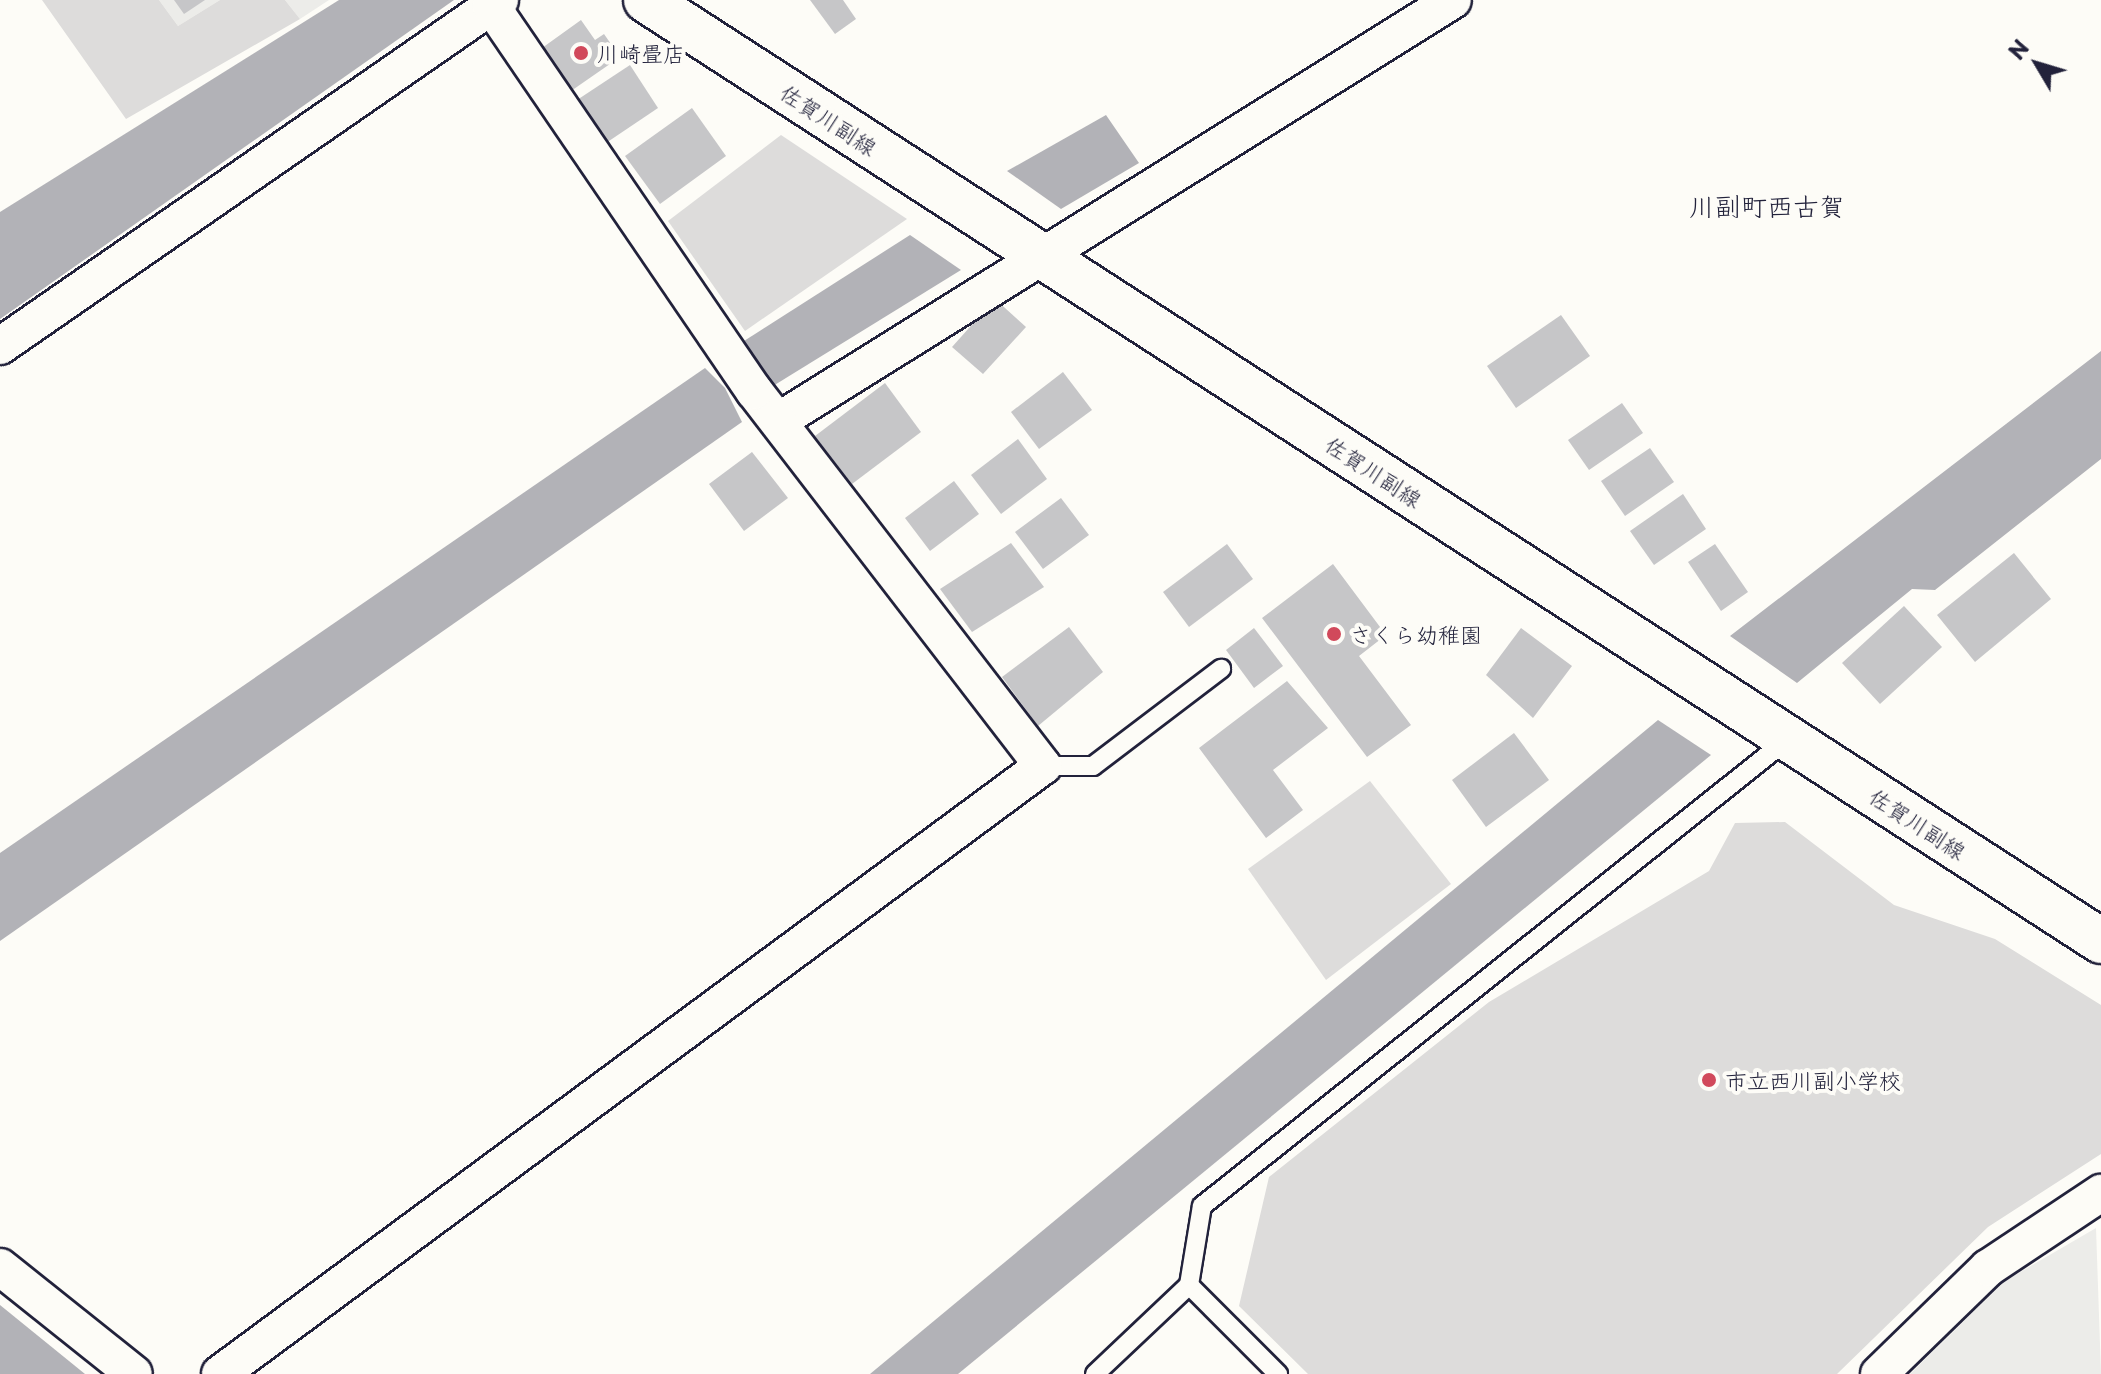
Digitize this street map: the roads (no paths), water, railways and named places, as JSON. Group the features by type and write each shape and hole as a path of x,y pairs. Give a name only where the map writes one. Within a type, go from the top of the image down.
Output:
{"main road":[{"name":"佐賀川副線","path":"646,0 2101,941"}],"street":[{"path":"780,420 1453,0"},
{"path":"0,346 496,3 780,420 1043,766 220,1374"},
{"path":"1879,1374 1988,1268 2101,1193"},
{"path":"0,1267 134,1374"}],"lane":[{"path":"1043,766 1093,766 1221,669"},
{"path":"1095,1374 1189,1285 1202,1206 1788,739"},
{"path":"1189,1285 1278,1374"}],"place":[{"name":"川崎畳店","path":"581,53"},
{"name":"さくら幼稚園","path":"1334,634"},
{"name":"市立西川副小学校","path":"1709,1080"}],"district":[{"name":"川副町西古賀","path":"1767,206"}]}
